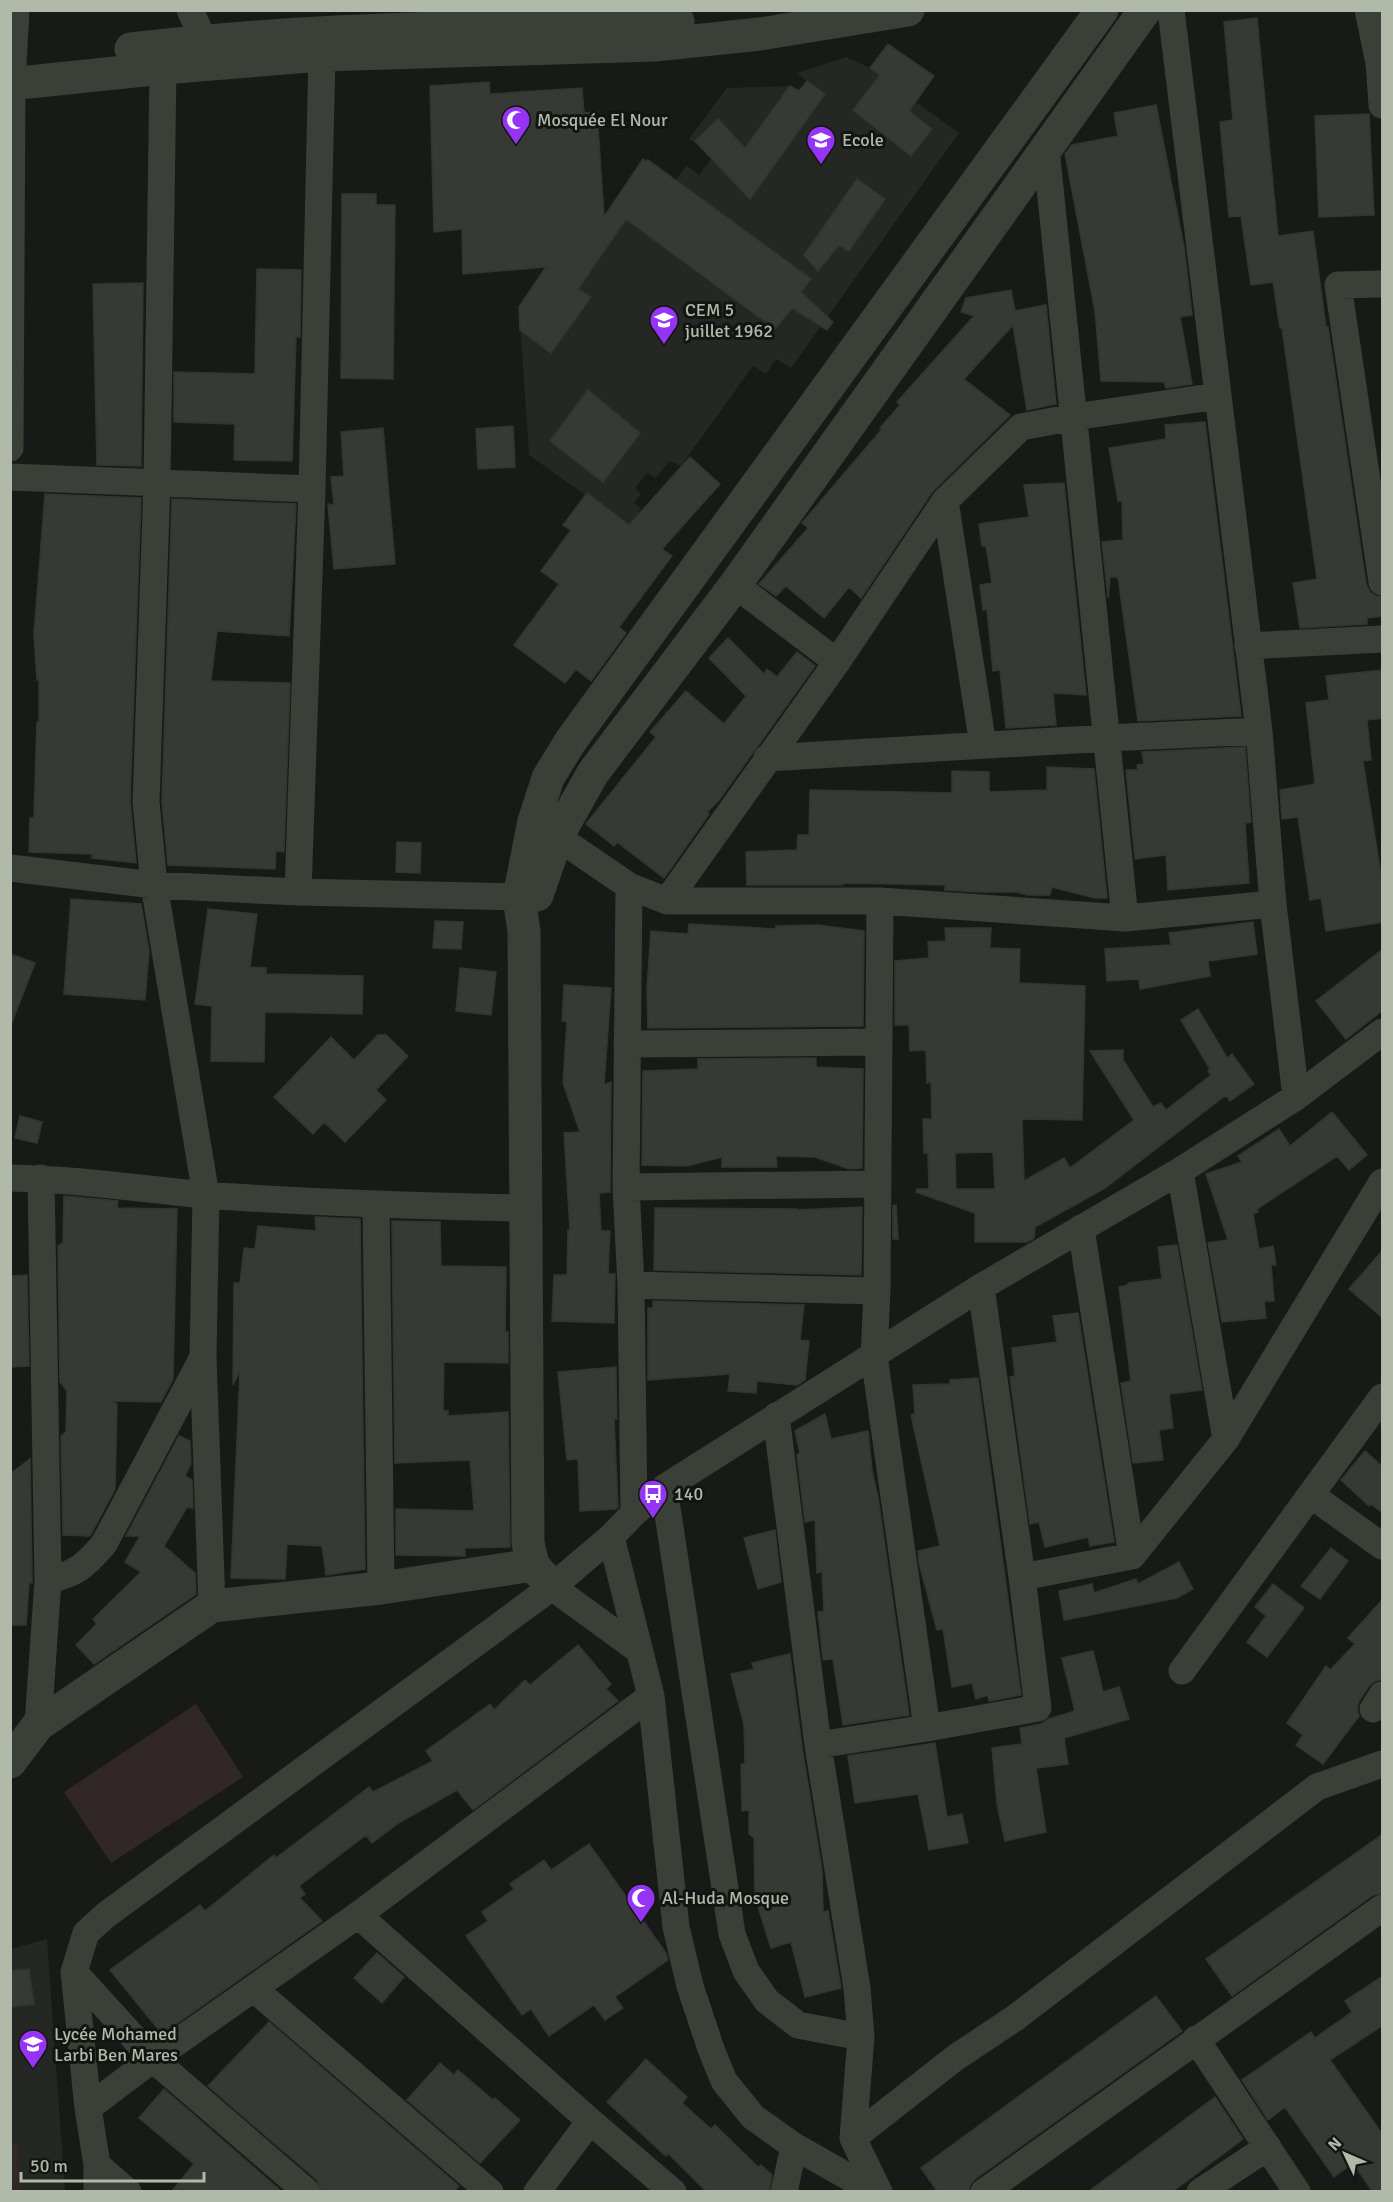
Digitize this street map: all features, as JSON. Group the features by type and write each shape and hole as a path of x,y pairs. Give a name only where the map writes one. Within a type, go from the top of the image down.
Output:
{"street":[{"path":"10,448 12,74 16,10"},
{"path":"190,10 204,40"},
{"path":"12,74 204,40 318,32 683,21 766,10"},
{"path":"12,74 163,68 322,55 655,45 760,34 908,10"},
{"path":"524,931 546,829 548,778 570,742 1102,10"},
{"path":"640,1651 542,1576 528,1543 524,931 519,897 546,829 593,773 735,585 1145,10"},
{"path":"1171,10 1259,731 1273,904 1296,1097"},
{"path":"1368,10 1381,64 1383,105"},
{"path":"298,892 312,489 322,55"},
{"path":"163,68 157,482 146,802 154,885 206,1195 203,1357 212,1606"},
{"path":"1046,150 1125,918"},
{"path":"1383,284 1338,285 1383,582"},
{"path":"667,901 837,662 945,501 1021,427 1218,396"},
{"path":"10,477 312,489"},
{"path":"945,501 984,745"},
{"path":"735,585 837,662"},
{"path":"1248,646 1383,639"},
{"path":"767,758 1259,731"},
{"path":"546,829 629,886 667,901 880,901 1125,918 1273,904"},
{"path":"10,868 154,885 298,892 519,897"},
{"path":"629,886 627,1187 631,1285 634,1513"},
{"path":"880,901 877,1291 874,1356 927,1728"},
{"path":"97,2192 97,2165 88,2108 74,1972 86,1933 106,1915 542,1576 611,1537 634,1513 664,1488 981,1287 1180,1171 1296,1097 1383,1032"},
{"path":"627,1044 879,1042"},
{"path":"1180,1171 1226,1438"},
{"path":"10,1178 41,1178 206,1195 376,1205 525,1208"},
{"path":"38,1725 48,1581 41,1178"},
{"path":"1022,1577 1132,1556 1226,1438 1383,1182"},
{"path":"627,1187 878,1184"},
{"path":"376,1205 381,1588"},
{"path":"1081,1228 1132,1556"},
{"path":"631,1285 877,1291"},
{"path":"818,1744 927,1728 1038,1708 981,1287"},
{"path":"48,1581 70,1575 88,1563 104,1545 203,1357"},
{"path":"1182,1671 1380,1404"},
{"path":"776,1416 818,1744 857,1988 861,2037 853,2138 877,2192"},
{"path":"664,1488 732,1934 747,1971 767,2001 798,2025 861,2037"},
{"path":"1311,1495 1383,1546"},
{"path":"611,1537 651,1696 676,1927 690,1986 711,2049 724,2081 753,2117 794,2146 877,2192"},
{"path":"10,1762 38,1725 212,1606 381,1588 542,1576"},
{"path":"88,2108 153,2059 358,1914 651,1696"},
{"path":"853,2138 954,2058 1015,2018 1317,1787 1383,1764"},
{"path":"984,2192 1383,1908"},
{"path":"358,1914 673,2192"},
{"path":"74,1972 153,2059 307,2192"},
{"path":"254,1989 490,2192"},
{"path":"1196,2039 1297,2192"},
{"path":"537,2192 590,2121"},
{"path":"784,2192 794,2146"},
{"path":"1200,2192 1268,2147"},
{"path":"97,2165 128,2192"}],"shaded area":[{"name":"CEM 5 juillet 1962","path":"847,57 870,68 959,133 791,368 776,359 766,374 753,366 681,466 669,461 656,478 647,473 635,488 641,494 634,503 641,508 630,527 529,455 519,307 598,225 643,159 675,180 687,166 699,175 714,155 689,139 727,88 790,86 799,91 806,81 797,73"},
{"path":"196,1704 243,1777 111,1863 64,1792"},
{"name":"Lycée Mohamed Larbi Ben Mares","path":"47,1939 65,2191 11,2192 11,1949"},
{"path":"11,2144 19,2144 20,2191 11,2191"}],"building":[{"path":"1257,18 1278,236 1313,231 1366,584 1370,592 1383,597 1383,616 1367,618 1367,624 1300,628 1293,583 1317,579 1282,328 1280,328 1273,282 1251,285 1241,216 1229,217 1220,122 1233,120 1224,22"},
{"path":"888,44 934,76 909,111 932,129 911,156 853,110 880,75 870,68"},
{"path":"807,81 825,94 750,199 695,141 718,119 745,148 790,86 799,91"},
{"path":"489,82 490,94 582,88 584,113 597,112 604,217 643,159 647,162 648,160 811,279 801,292 833,322 827,330 792,308 775,329 626,219 578,289 591,297 551,353 520,330 519,307 546,267 463,274 462,229 434,232 430,86"},
{"path":"1156,105 1184,247 1192,315 1180,317 1192,384 1166,388 1164,382 1101,381 1095,311 1065,154 1072,145 1118,136 1114,113"},
{"path":"1369,114 1374,215 1319,217 1315,116"},
{"path":"857,179 885,199 849,251 839,245 818,271 804,255"},
{"path":"342,194 376,194 376,205 395,205 393,379 341,378"},
{"path":"257,269 301,270 300,337 296,337 292,461 234,460 235,424 174,422 174,372 255,374"},
{"path":"143,283 141,466 97,465 93,284"},
{"path":"1011,290 1015,311 1046,305 1056,404 1027,410 1013,325 964,379 1010,415 932,492 861,598 849,587 824,618 786,586 776,596 759,584 808,528 802,523 882,429 880,428 900,405 897,402 974,316 961,312 966,298"},
{"path":"588,390 640,433 603,482 550,441"},
{"path":"1205,422 1241,716 1138,721 1118,577 1110,577 1108,598 1102,542 1123,540 1122,501 1118,501 1109,448 1166,439 1165,425"},
{"path":"513,426 515,467 478,469 476,429"},
{"path":"383,428 395,564 334,569 328,504 334,505 331,477 344,476 341,432"},
{"path":"690,457 720,484 662,549 672,556 619,627 626,633 591,681 576,669 565,683 514,645 559,584 541,571 571,530 563,525 587,493 629,525"},
{"path":"1064,483 1086,695 1053,693 1056,725 1006,728 1000,670 993,671 987,609 983,610 980,585 992,583 986,546 982,546 979,524 1029,517 1024,485"},
{"path":"45,494 141,498 130,801 136,863 92,858 92,854 29,852 30,818 34,818 37,722 39,722 39,680 37,680 34,634"},
{"path":"172,499 296,504 289,636 217,631 211,681 290,683 284,852 276,851 275,869 168,865 162,802"},
{"path":"728,638 764,674 767,669 777,677 797,652 815,666 719,800 707,812 709,814 664,878 617,842 614,846 586,824 656,737 650,732 686,691 724,724 746,696 709,658"},
{"path":"1383,670 1383,718 1367,720 1371,760 1363,761 1383,888 1383,922 1326,931 1321,898 1310,900 1298,817 1282,819 1280,790 1315,784 1306,703 1329,700 1326,676"},
{"path":"1245,747 1251,822 1245,823 1249,883 1168,890 1166,855 1135,859 1126,770 1138,770 1137,765 1144,764 1142,752"},
{"path":"1047,767 1094,769 1107,898 1095,898 1052,887 1050,895 1028,895 1016,892 945,890 945,885 843,883 843,885 747,885 746,852 797,850 798,835 809,835 810,790 952,793 952,771 989,772 989,792 1047,790"},
{"path":"397,842 421,843 420,873 396,872"},
{"path":"71,899 141,904 149,951 145,1000 64,994"},
{"path":"208,909 257,914 250,967 266,968 266,974 363,976 362,1014 265,1012 264,1062 211,1061 212,1006 195,1004"},
{"path":"435,921 463,922 461,949 433,948"},
{"path":"1253,922 1257,954 1208,961 1210,976 1140,989 1139,979 1107,981 1105,949 1171,945 1169,933"},
{"path":"689,924 776,929 776,926 817,925 864,931 863,1026 648,1028 647,989 651,931 688,934"},
{"path":"945,928 991,928 990,948 1020,949 1019,983 1085,986 1082,1120 1022,1119 1024,1181 1064,1158 1070,1168 1134,1120 1090,1051 1123,1050 1123,1060 1153,1107 1161,1103 1166,1110 1211,1075 1208,1071 1210,1069 1181,1020 1198,1009 1227,1058 1232,1054 1254,1084 1230,1101 1226,1095 1105,1188 1035,1227 1034,1238 1027,1242 975,1242 975,1213 916,1192 917,1189 929,1189 928,1153 924,1153 923,1119 932,1119 931,1082 927,1083 926,1050 910,1051 909,1025 895,1025 895,961 929,958 928,942 946,941","holes":["993,1152 995,1189 956,1189 955,1153"]},
{"path":"1383,949 1383,1010 1346,1039 1316,1001"},
{"path":"10,954 35,963 12,1022 10,1022"},
{"path":"460,968 496,972 491,1015 456,1011"},
{"path":"564,985 611,988 604,1085 611,1082 610,1192 599,1193 601,1231 610,1231 608,1274 615,1274 614,1323 552,1321 554,1275 567,1275 568,1230 570,1230 564,1133 580,1132 563,1083 567,1022 562,1021"},
{"path":"378,1035 386,1035 408,1056 376,1090 386,1100 345,1142 324,1122 313,1134 274,1097 331,1037 354,1060"},
{"path":"816,1058 816,1067 863,1069 862,1168 849,1169 815,1157 776,1156 777,1167 722,1167 722,1157 687,1166 642,1165 643,1071 698,1069 698,1059"},
{"path":"1332,1112 1367,1155 1349,1170 1337,1156 1257,1209 1258,1212 1253,1214 1259,1249 1273,1246 1276,1265 1271,1265 1274,1301 1264,1301 1266,1318 1222,1322 1208,1243 1228,1240 1206,1174 1242,1162 1238,1156 1279,1129 1290,1146"},
{"path":"20,1116 42,1122 37,1143 15,1138"},
{"path":"64,1196 118,1201 117,1208 177,1209 173,1379 161,1402 110,1401 117,1404 115,1489 90,1536 63,1535 61,1436 66,1432 67,1391 60,1382 58,1246 63,1242"},
{"path":"896,1205 898,1239 893,1239 893,1206"},
{"path":"862,1207 861,1275 654,1270 655,1208 797,1210"},
{"path":"315,1217 360,1219 365,1569 326,1575 322,1546 287,1544 285,1579 231,1578 240,1370 233,1385 234,1283 240,1283 244,1248 255,1249 258,1226 316,1231"},
{"path":"392,1221 440,1222 441,1266 506,1267 505,1332 508,1332 508,1363 444,1362 443,1411 448,1411 448,1416 508,1412 510,1547 465,1548 465,1556 396,1555 396,1509 474,1511 470,1460 395,1463"},
{"path":"1177,1245 1202,1390 1169,1394 1173,1428 1159,1430 1163,1460 1133,1463 1121,1383 1131,1381 1119,1287 1128,1285 1128,1283 1162,1279 1158,1247"},
{"path":"1383,1250 1383,1318 1349,1289"},
{"path":"27,1275 29,1366 10,1367 10,1276"},
{"path":"653,1301 804,1305 800,1340 809,1341 805,1380 797,1385 757,1381 756,1393 728,1391 730,1374 648,1380 648,1308 653,1308"},
{"path":"1078,1313 1114,1542 1090,1546 1088,1537 1045,1547 1039,1522 1030,1524 1010,1377 1015,1376 1012,1348 1057,1342 1053,1316"},
{"path":"616,1367 617,1419 614,1419 618,1507 580,1511 578,1459 567,1460 558,1372"},
{"path":"978,1378 1021,1695 989,1701 988,1695 976,1699 972,1683 952,1687 943,1629 937,1630 919,1563 918,1551 940,1546 911,1415 915,1414 913,1385 950,1384 950,1380"},
{"path":"825,1414 831,1439 868,1431 909,1715 843,1725 833,1659 823,1660 818,1612 824,1611 822,1571 817,1573 815,1520 805,1522 797,1455 800,1453 795,1431"},
{"path":"179,1436 190,1441 191,1464 185,1476 192,1480 193,1508 187,1507 164,1546 195,1573 196,1594 94,1664 76,1645 97,1624 93,1619 141,1572 125,1562 140,1536 126,1536"},
{"path":"1365,1451 1383,1467 1383,1513 1371,1504 1369,1506 1341,1480"},
{"path":"30,1459 32,1583 29,1583 26,1625 10,1625 10,1474"},
{"path":"775,1530 781,1582 758,1589 744,1538"},
{"path":"1331,1548 1348,1561 1320,1599 1301,1586"},
{"path":"1179,1562 1193,1589 1177,1598 1064,1620 1059,1591 1092,1584 1094,1593 1136,1579 1138,1584"},
{"path":"1273,1584 1304,1608 1267,1657 1247,1642 1266,1616 1255,1607"},
{"path":"1383,1599 1383,1679 1369,1686 1359,1701 1357,1708 1359,1716 1323,1764 1296,1745 1303,1735 1287,1723 1326,1666 1330,1670 1355,1644 1348,1638"},
{"path":"578,1645 611,1684 606,1689 618,1701 473,1810 457,1790 400,1822 372,1843 366,1835 299,1886 305,1894 300,1898 322,1921 162,2034 110,1970 200,1905 205,1911 274,1855 276,1858 369,1787 373,1792 433,1761 426,1751 490,1704 494,1710 525,1680 530,1685"},
{"path":"1093,1651 1103,1692 1119,1687 1129,1719 1064,1738 1068,1764 1036,1768 1046,1832 1005,1841 997,1804 992,1748 1022,1744 1020,1728 1041,1724 1049,1719 1075,1711 1062,1658"},
{"path":"790,1654 822,1870 823,1912 828,1911 841,1988 805,1997 791,1942 771,1948 755,1897 754,1838 749,1834 749,1810 742,1811 741,1765 745,1763 744,1725 731,1674 754,1669 752,1663"},
{"path":"935,1743 947,1817 962,1814 968,1843 929,1850 918,1794 855,1803 848,1756"},
{"path":"1383,1834 1383,1893 1373,1895 1232,1996 1206,1959"},
{"path":"589,1844 666,1953 668,1960 615,1997 623,2008 605,2020 594,2005 549,2036 531,2009 522,2015 466,1936 488,1921 482,1912 514,1889 510,1884 544,1860 551,1870"},
{"path":"377,1953 404,1977 382,2003 354,1978"},
{"path":"29,1969 34,2004 10,2007 10,1971"},
{"path":"1383,1976 1383,2025 1330,2060 1383,2135 1383,2192 1373,2192 1353,2163 1334,2177 1285,2107 1268,2120 1242,2080 1311,2032 1315,2038 1352,2012 1345,2001"},
{"path":"1156,1996 1182,2031 975,2179 970,2185 969,2192 938,2192 921,2168"},
{"path":"269,2022 459,2186 454,2192 322,2192 317,2180 208,2086"},
{"path":"646,2059 687,2097 682,2103 711,2129 715,2125 758,2167 761,2165 772,2175 769,2192 707,2192 668,2153 666,2156 607,2102"},
{"path":"440,2063 454,2075 458,2070 520,2120 480,2163 407,2100"},
{"path":"164,2089 282,2192 171,2192 194,2164 139,2118"},
{"path":"1215,2097 1243,2139 1172,2192 1088,2192"}],"place":[{"name":"Mosquée El Nour","path":"516,146"},
{"name":"Ecole","path":"821,166"},
{"name":"CEM 5 juillet 1962","path":"664,346"},
{"name":"140","path":"653,1520"},
{"name":"Al-Huda Mosque","path":"641,1924"},
{"name":"Lycée Mohamed Larbi Ben Mares","path":"33,2070"}]}
